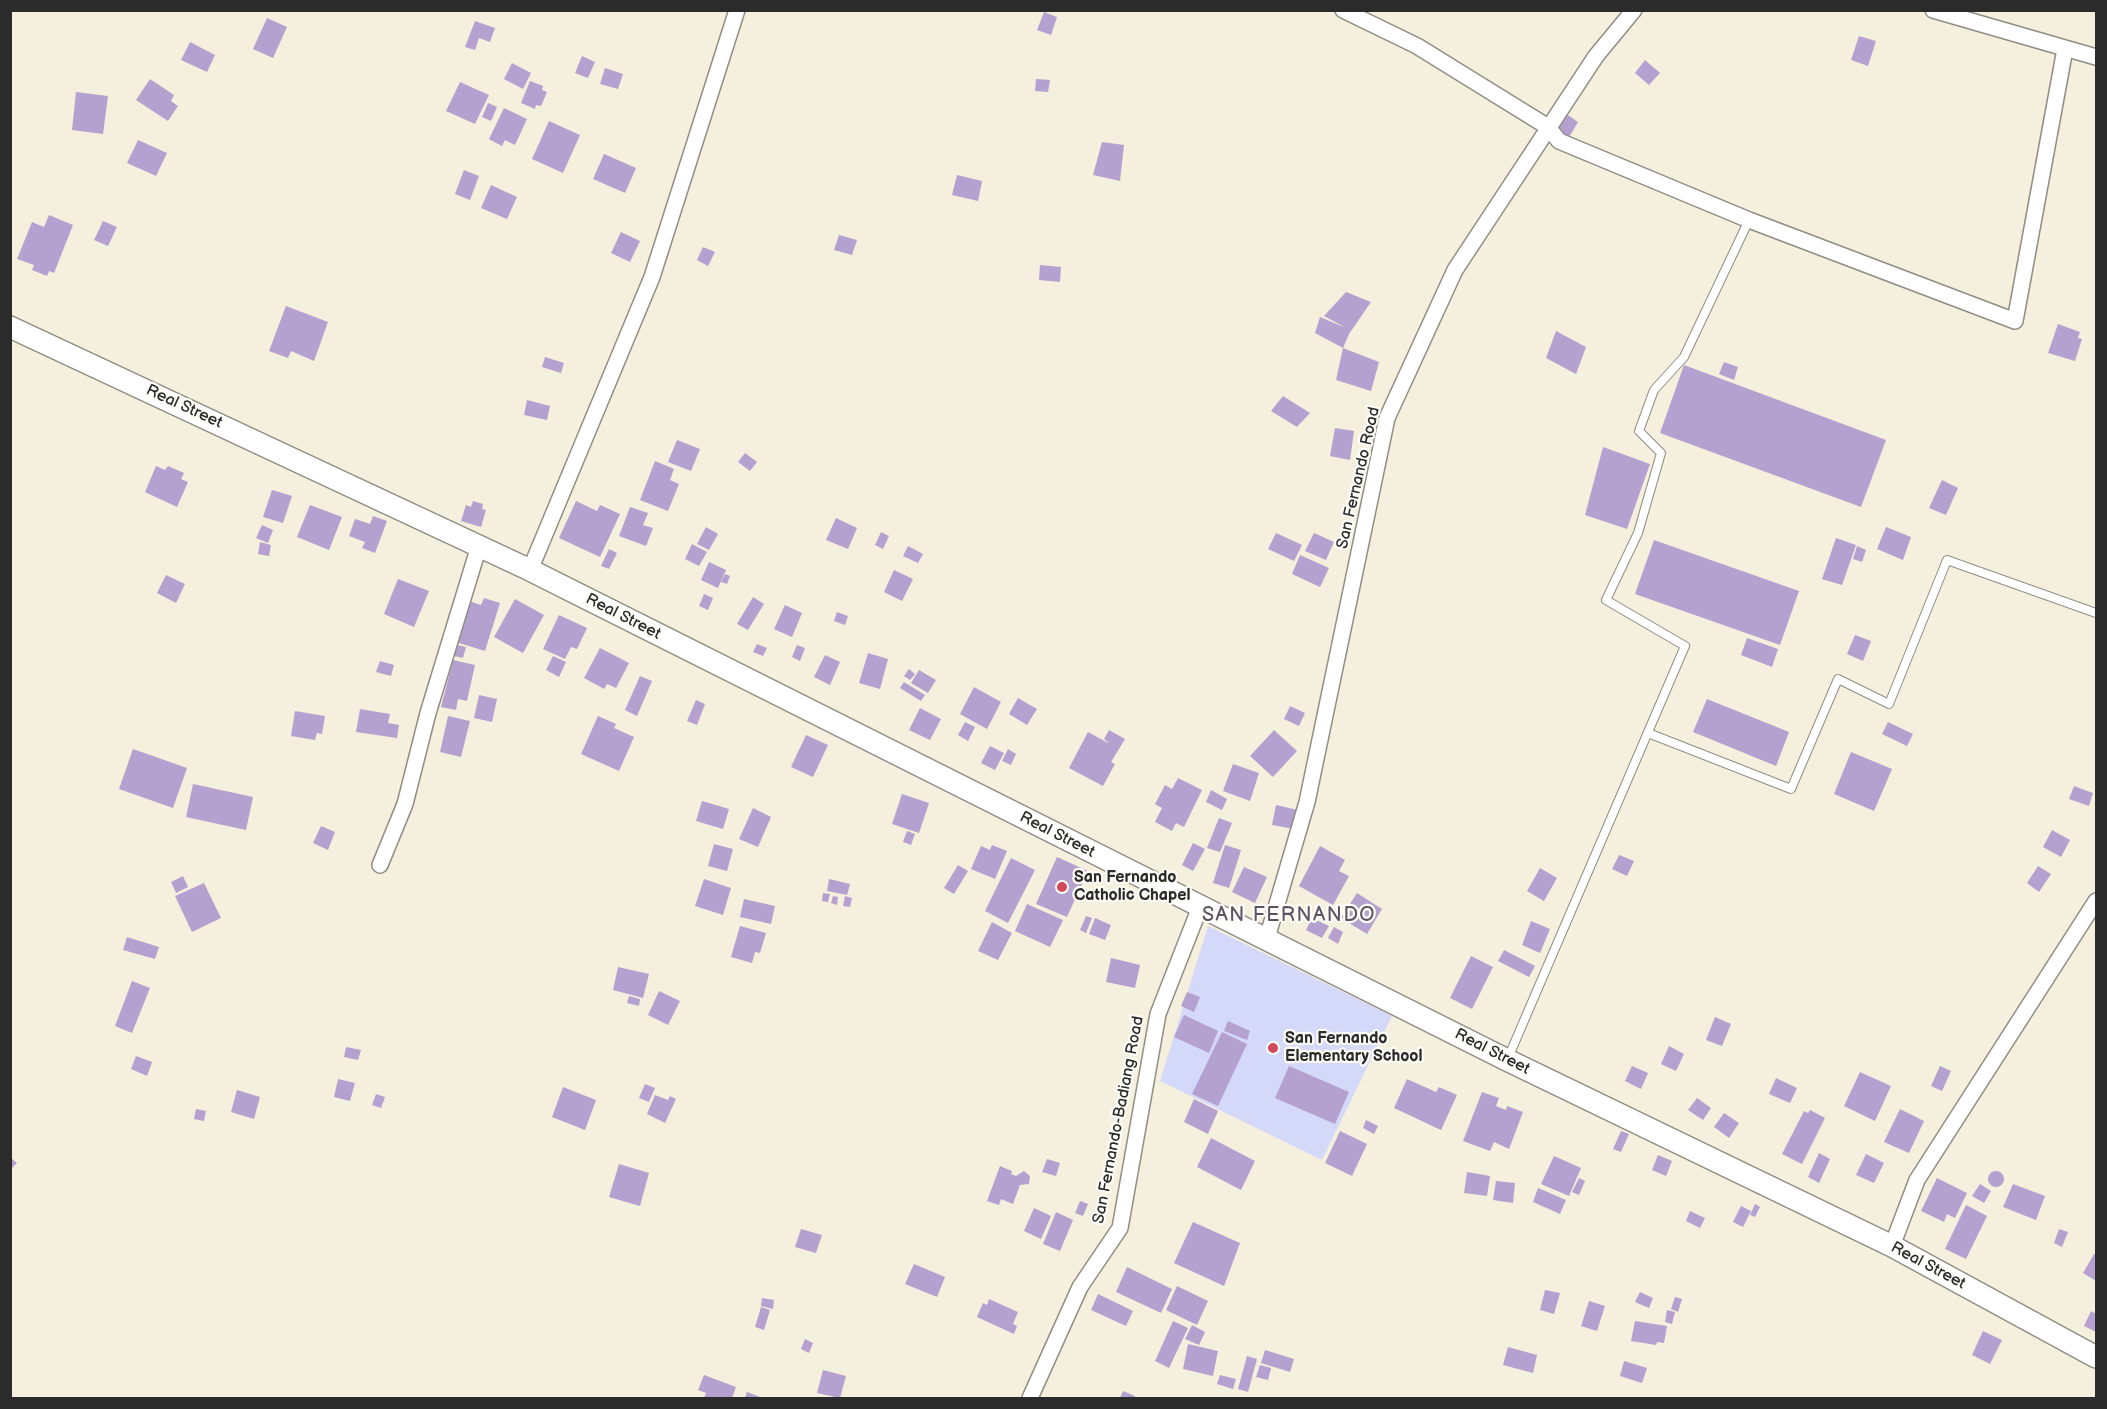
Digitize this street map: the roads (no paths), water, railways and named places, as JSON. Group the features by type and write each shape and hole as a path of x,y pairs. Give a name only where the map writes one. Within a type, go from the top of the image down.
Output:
{"main road":[{"name":"Real Street","path":"10,327 530,570 1507,1060 1892,1246 2097,1357"}],"street":[{"path":"530,570 652,277 737,10"},
{"path":"1343,10 1417,46 1548,127 1559,141 1749,220 2015,321 2065,49"},
{"name":"San Fernando Road","path":"1267,938 1310,791 1387,418 1455,270 1596,57 1634,10"},
{"path":"1933,10 2097,57"},
{"path":"380,865 405,804 428,713 479,546"},
{"path":"1892,1246 1917,1180 2097,901"},
{"name":"San Fernando-Badiang Road","path":"1030,1398 1080,1287 1120,1228 1158,1014 1200,907"}],"lane":[{"path":"1507,1060 1685,646 1606,600 1638,533 1661,453 1639,431 1654,390 1684,357 1749,220"},
{"path":"1648,733 1791,789 1838,680 1889,704 1947,560 2097,613"}],"place":[{"name":"San Fernando Catholic Chapel","path":"1062,887"},
{"name":"San Fernando Elementary School","path":"1273,1048"}],"district":[{"name":"SAN FERNANDO","path":"1289,916"}]}
